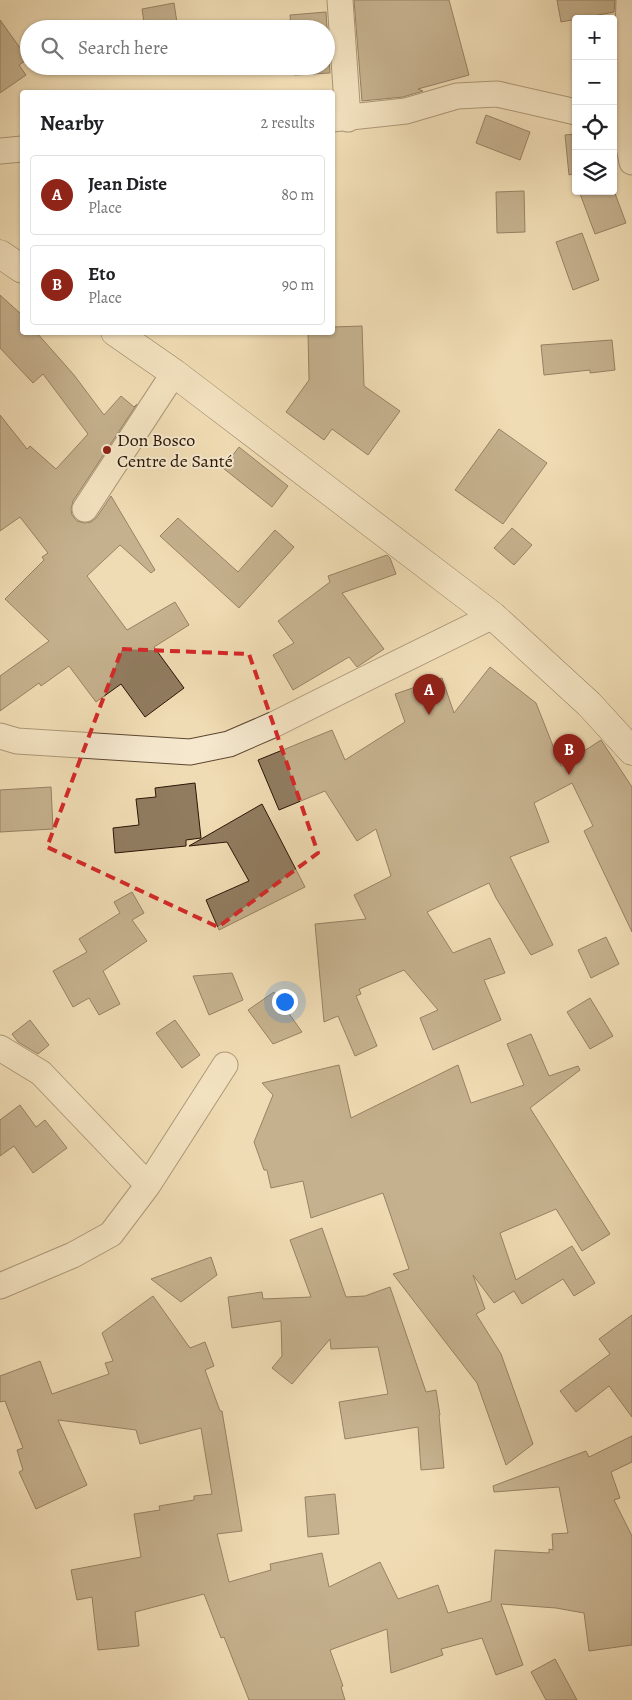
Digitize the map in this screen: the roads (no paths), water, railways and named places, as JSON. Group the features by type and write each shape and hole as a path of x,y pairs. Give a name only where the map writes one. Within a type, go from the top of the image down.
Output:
{"street":[{"path":"340,0 340,119 406,111 457,96 497,94 572,111"},
{"path":"626,142 629,0"},
{"path":"0,151 20,149"},
{"path":"0,254 20,268"},
{"path":"119,335 174,373 493,616 589,704 632,751"},
{"path":"85,509 174,373"},
{"path":"0,736 16,741 190,752 229,744 275,724 493,616"},
{"path":"0,1048 40,1073 148,1184"},
{"path":"0,1286 73,1255 111,1234 148,1184 225,1065"}],"place":[{"name":"Don Bosco Centre de Santé","path":"107,450"},
{"name":"Jean Diste","path":"429,715"},
{"name":"Eto","path":"569,775"}]}
